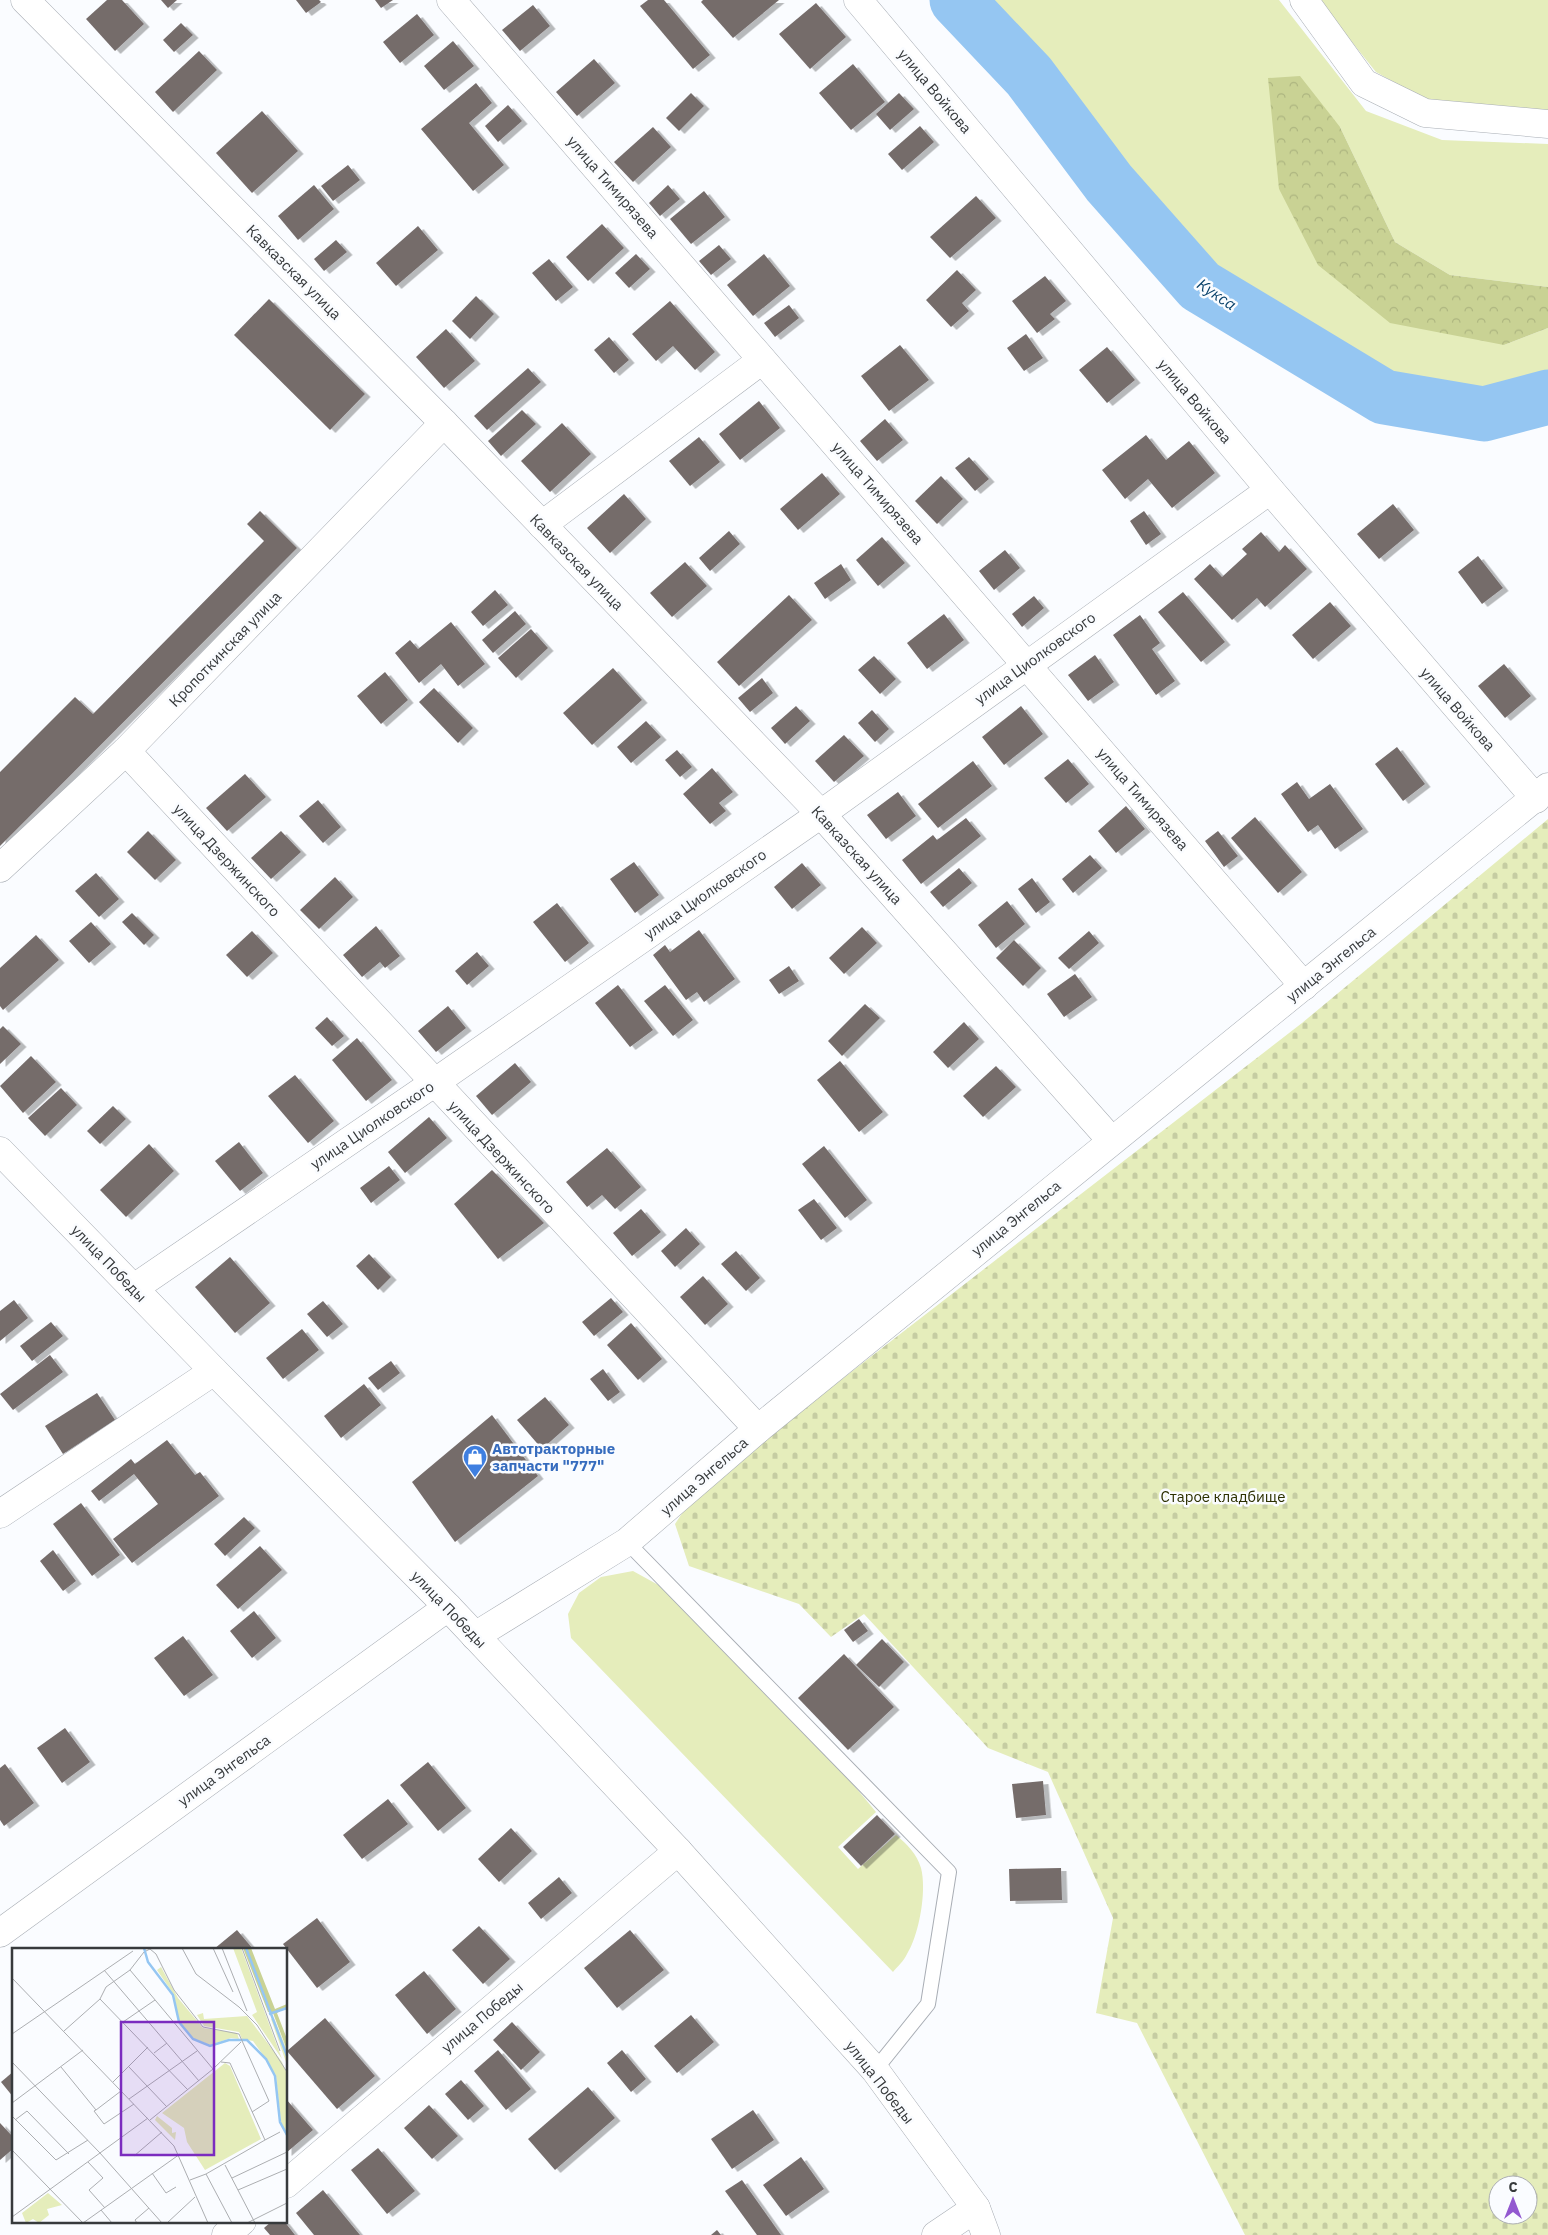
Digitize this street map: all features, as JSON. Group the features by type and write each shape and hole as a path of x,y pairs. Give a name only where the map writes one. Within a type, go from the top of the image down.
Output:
{"street":[{"name":"Кавказская улица","path":"25,0 444,424 821,814 1111,1140"},
{"name":"улица Тимирязева","path":"451,0 1304,986"},
{"name":"улица Войкова","path":"858,0 1270,490 1542,793"},
{"path":"1304,0 1364,83 1425,113 1548,124"},
{"path":"542,525 762,360"},
{"name":"Кропоткинская улица","path":"0,868 126,751 444,424"},
{"name":"улица Циолковского","path":"134,1288 434,1083 821,814 1026,664 1270,490"},
{"name":"улица Дзержинского","path":"126,751 758,1429"},
{"name":"улица Энгельса","path":"475,1636 628,1542 758,1429 1111,1140 1542,793"},
{"name":"улица Победы","path":"1,1154 448,1607 678,1851 874,2070 976,2208 986,2235"},
{"path":"0,1514 214,1371"},
{"name":"улица Энгельса","path":"0,1934 448,1607"},
{"name":"улица Победы","path":"288,2182 678,1851"},
{"path":"936,2235 976,2208"},
{"path":"226,2235 241,2222"}],"lane":[{"path":"628,1542 949,1872 928,2004 874,2070"}],"green space":[{"path":"981,0 1279,0 1366,111 1442,140 1548,144 1548,287 1450,275 1395,242 1340,127 1279,189 1504,345 1548,328 1548,385 1486,397 1401,386 1338,356 1204,269"},
{"path":"1318,0 1548,0 1548,117 1426,100 1376,72"},
{"path":"1300,76 1340,127 1395,242 1450,275 1548,287 1548,328 1504,345 1390,323 1318,265 1279,189 1268,78"},
{"name":"Старое кладбище","path":"1548,819 1548,2235 1245,2235 1137,2023 1096,2013 1113,1918 1048,1772 988,1748 864,1614 831,1637 799,1604 689,1566 675,1524 696,1492 1302,1023"},
{"path":"633,1571 662,1587 852,1783 876,1812 838,1847 858,1869 896,1835 914,1854 921,1868 923,1878 921,1912 911,1946 904,1959 893,1972 571,1638 568,1614 579,1593 601,1577"}],"building":[{"path":"107,0 122,0 144,24 115,51 86,19"},
{"path":"161,0 177,0 168,8"},
{"path":"296,0 319,0 321,2 306,13"},
{"path":"375,0 393,0 381,8"},
{"path":"648,0 664,0 710,55 693,69 640,6"},
{"path":"703,0 779,0 733,38 701,2"},
{"path":"816,3 846,37 810,69 779,34"},
{"path":"533,5 550,26 520,51 502,30"},
{"path":"417,14 434,35 400,63 383,42"},
{"path":"181,23 193,35 174,52 163,40"},
{"path":"453,41 474,66 444,90 424,66"},
{"path":"199,51 217,70 173,112 155,92"},
{"path":"594,59 615,83 577,116 556,92"},
{"path":"853,64 885,102 851,130 819,93"},
{"path":"476,83 492,103 469,123 504,165 473,191 421,129"},
{"path":"691,93 704,106 679,131 666,118"},
{"path":"899,93 914,109 890,130 876,114"},
{"path":"508,105 522,121 498,142 485,126"},
{"path":"262,111 298,151 252,193 216,153"},
{"path":"920,126 934,142 902,170 888,154"},
{"path":"653,127 671,147 633,182 614,162"},
{"path":"348,165 360,180 333,201 321,186"},
{"path":"314,185 334,209 298,240 278,216"},
{"path":"668,185 680,199 660,216 649,203"},
{"path":"704,191 725,217 691,244 670,219"},
{"path":"976,196 996,218 950,258 930,237"},
{"path":"602,224 624,248 588,281 566,257"},
{"path":"418,226 438,250 396,286 376,263"},
{"path":"336,240 347,252 324,271 314,259"},
{"path":"719,245 731,259 711,275 699,261"},
{"path":"636,254 650,269 629,288 615,273"},
{"path":"764,254 790,286 753,316 727,285"},
{"path":"549,259 573,287 556,301 532,273"},
{"path":"957,270 976,290 962,303 969,311 951,327 926,300"},
{"path":"1045,276 1066,301 1050,314 1055,319 1037,333 1012,301"},
{"path":"476,296 494,314 470,339 452,321"},
{"path":"269,299 365,394 330,430 234,335"},
{"path":"670,301 715,352 695,370 673,346 656,361 632,334"},
{"path":"789,305 799,318 775,337 764,323"},
{"path":"446,329 475,361 444,388 416,357"},
{"path":"1026,334 1043,358 1024,371 1007,348"},
{"path":"609,337 629,360 614,373 594,350"},
{"path":"900,345 929,380 889,411 861,376"},
{"path":"1107,347 1135,380 1107,403 1079,370"},
{"path":"528,368 541,382 487,430 474,416"},
{"path":"759,401 780,428 740,460 719,434"},
{"path":"522,410 536,424 501,456 488,441"},
{"path":"885,419 903,440 877,461 860,441"},
{"path":"562,423 591,454 550,492 521,461"},
{"path":"1146,435 1166,460 1189,441 1215,473 1172,508 1148,479 1125,499 1102,470"},
{"path":"699,437 720,462 690,486 669,461"},
{"path":"969,457 989,479 975,491 955,468"},
{"path":"822,473 840,494 798,530 780,509"},
{"path":"941,476 963,499 937,524 915,501"},
{"path":"624,494 646,519 610,553 587,528"},
{"path":"1393,504 1414,530 1379,559 1357,534"},
{"path":"260,511 297,548 0,846 0,772 75,697 93,714 264,541 247,524"},
{"path":"1144,511 1161,534 1146,545 1130,521"},
{"path":"729,531 740,544 710,571 699,558"},
{"path":"1261,532 1279,552 1285,545 1307,569 1265,607 1257,598 1232,620 1194,579 1210,564 1222,577 1247,554 1242,549"},
{"path":"882,537 905,563 878,586 856,560"},
{"path":"1005,550 1020,568 994,590 979,571"},
{"path":"1478,556 1503,588 1482,604 1458,572"},
{"path":"685,562 707,586 672,617 650,593"},
{"path":"841,564 851,580 825,599 814,583"},
{"path":"495,590 508,605 483,626 471,612"},
{"path":"1183,592 1225,642 1201,662 1158,612"},
{"path":"789,595 812,620 739,686 717,662"},
{"path":"1034,596 1044,608 1022,627 1012,614"},
{"path":"1330,602 1351,626 1313,659 1292,635"},
{"path":"515,611 526,624 493,653 482,640"},
{"path":"944,614 964,640 927,669 907,643"},
{"path":"1140,615 1160,643 1152,649 1175,681 1156,695 1113,635"},
{"path":"451,622 485,664 458,686 441,664 419,683 395,653 410,640 418,649"},
{"path":"531,629 548,648 516,678 498,658"},
{"path":"1095,655 1114,682 1088,701 1068,675"},
{"path":"874,656 896,679 880,694 858,670"},
{"path":"1504,664 1531,696 1505,718 1478,686"},
{"path":"613,668 642,700 592,745 563,713"},
{"path":"385,672 408,700 381,724 357,696"},
{"path":"762,678 773,693 750,712 738,698"},
{"path":"434,688 473,728 458,743 419,702"},
{"path":"796,706 810,721 785,744 771,728"},
{"path":"1021,706 1043,734 1004,765 982,737"},
{"path":"872,710 889,729 875,742 858,723"},
{"path":"646,721 661,737 631,763 617,747"},
{"path":"844,735 864,756 834,782 815,761"},
{"path":"1397,747 1425,784 1403,801 1375,764"},
{"path":"677,750 692,767 680,777 665,760"},
{"path":"1068,759 1089,784 1066,803 1044,778"},
{"path":"973,761 992,786 938,828 918,804"},
{"path":"712,768 733,792 719,803 726,811 710,824 683,794"},
{"path":"245,774 266,797 227,831 206,808"},
{"path":"1297,782 1309,799 1330,784 1363,829 1335,849 1318,825 1308,832 1281,794"},
{"path":"898,792 916,816 886,839 867,815"},
{"path":"318,800 341,827 323,843 299,816"},
{"path":"1126,806 1145,829 1116,853 1098,831"},
{"path":"1255,817 1302,872 1278,893 1231,838"},
{"path":"966,818 981,836 921,884 902,860 933,835 937,840"},
{"path":"148,831 176,860 155,880 127,852"},
{"path":"281,831 301,852 271,879 251,858"},
{"path":"1218,831 1238,856 1224,867 1205,841"},
{"path":"1090,855 1102,868 1073,893 1062,879"},
{"path":"634,862 659,895 635,913 610,879"},
{"path":"802,863 821,885 792,909 774,887"},
{"path":"959,868 972,883 943,907 930,892"},
{"path":"96,873 119,899 99,917 75,891"},
{"path":"335,877 353,897 319,929 300,910"},
{"path":"1032,878 1050,902 1036,913 1018,889"},
{"path":"1007,901 1025,924 996,948 978,925"},
{"path":"557,903 589,943 565,962 533,922"},
{"path":"132,913 154,935 144,945 122,922"},
{"path":"91,922 111,944 89,963 69,941"},
{"path":"376,926 400,956 385,968 380,962 362,977 343,955"},
{"path":"862,927 877,943 844,974 829,958"},
{"path":"699,930 735,979 704,1002 697,992 686,1000 653,955 665,945 670,952"},
{"path":"252,931 273,953 247,977 226,955"},
{"path":"1089,931 1099,943 1069,969 1058,958"},
{"path":"36,935 59,960 3,1010 0,1006 0,968"},
{"path":"1014,940 1041,968 1023,986 996,958"},
{"path":"477,952 489,966 467,985 455,971"},
{"path":"789,966 799,981 779,994 769,980"},
{"path":"1075,974 1092,997 1064,1017 1047,994"},
{"path":"618,985 653,1030 630,1047 595,1003"},
{"path":"665,985 693,1020 673,1036 644,1001"},
{"path":"865,1004 880,1018 842,1056 828,1041"},
{"path":"448,1006 466,1028 436,1052 418,1031"},
{"path":"327,1017 344,1036 332,1046 315,1028"},
{"path":"964,1022 979,1039 948,1068 933,1052"},
{"path":"3,1026 21,1044 0,1064 0,1029"},
{"path":"357,1038 392,1080 366,1101 332,1060"},
{"path":"31,1056 56,1082 23,1113 0,1086"},
{"path":"840,1061 883,1112 859,1132 817,1080"},
{"path":"515,1063 531,1082 492,1115 476,1096"},
{"path":"996,1066 1016,1087 983,1117 963,1096"},
{"path":"295,1075 334,1121 308,1143 268,1096"},
{"path":"61,1088 77,1105 45,1136 28,1118"},
{"path":"113,1106 126,1119 100,1144 87,1131"},
{"path":"429,1117 447,1138 405,1173 388,1152"},
{"path":"239,1142 263,1173 240,1191 215,1161"},
{"path":"149,1144 174,1171 126,1217 100,1190"},
{"path":"824,1146 867,1200 845,1218 802,1164"},
{"path":"607,1148 641,1187 615,1209 602,1195 587,1207 566,1182"},
{"path":"389,1166 400,1180 371,1203 360,1188"},
{"path":"492,1170 544,1223 498,1259 454,1204"},
{"path":"814,1199 837,1228 821,1240 798,1210"},
{"path":"641,1209 661,1232 632,1256 613,1233"},
{"path":"686,1228 700,1244 675,1267 661,1251"},
{"path":"736,1251 760,1278 746,1291 721,1264"},
{"path":"369,1254 391,1277 378,1290 356,1266"},
{"path":"230,1257 270,1303 235,1333 195,1287"},
{"path":"703,1276 728,1304 705,1325 680,1297"},
{"path":"611,1298 623,1312 594,1336 582,1322"},
{"path":"14,1300 28,1318 0,1341 0,1311"},
{"path":"323,1301 343,1324 327,1337 307,1314"},
{"path":"51,1322 63,1336 32,1361 20,1346"},
{"path":"631,1323 662,1359 638,1380 607,1345"},
{"path":"302,1329 319,1350 283,1379 266,1358"},
{"path":"50,1355 63,1372 13,1410 0,1394"},
{"path":"391,1361 400,1373 378,1390 368,1378"},
{"path":"603,1369 620,1392 608,1401 590,1379"},
{"path":"364,1384 381,1405 341,1438 324,1416"},
{"path":"97,1393 115,1420 63,1454 45,1426"},
{"path":"545,1397 569,1425 542,1449 517,1420"},
{"name":"Автотракторные запчасти \"777\"","path":"492,1415 538,1476 455,1542 412,1482"},
{"path":"167,1440 195,1475 200,1472 219,1496 132,1563 113,1539 158,1504 134,1474 99,1501 91,1491 131,1459 135,1464"},
{"path":"81,1503 120,1555 92,1576 53,1524"},
{"path":"244,1517 255,1528 225,1556 214,1544"},
{"path":"260,1546 282,1570 238,1609 216,1585"},
{"path":"53,1550 76,1581 63,1591 40,1561"},
{"path":"254,1611 276,1638 252,1658 230,1631"},
{"path":"859,1619 868,1631 853,1642 844,1630"},
{"path":"183,1636 213,1675 184,1696 154,1658"},
{"path":"882,1639 904,1662 879,1687 856,1665"},
{"path":"844,1654 894,1707 848,1750 798,1698"},
{"path":"65,1728 90,1762 62,1783 37,1748"},
{"path":"428,1762 466,1808 438,1831 400,1785"},
{"path":"5,1764 34,1803 4,1826 0,1820 0,1768"},
{"path":"1043,1781 1046,1815 1016,1818 1012,1784"},
{"path":"388,1799 408,1824 362,1859 343,1835"},
{"path":"877,1815 895,1834 861,1866 843,1847"},
{"path":"511,1828 532,1851 499,1882 478,1859"},
{"path":"1061,1868 1062,1900 1010,1901 1009,1869"},
{"path":"559,1877 572,1893 541,1919 528,1903"},
{"path":"317,1918 350,1962 317,1988 288,1948 283,1944"},
{"path":"479,1926 510,1959 483,1984 452,1950"},
{"path":"237,1930 252,1948 215,1948"},
{"path":"630,1930 664,1970 617,2008 584,1968"},
{"path":"424,1971 456,2009 427,2034 395,1995"},
{"path":"691,2015 714,2042 677,2073 654,2046"},
{"path":"325,2018 375,2076 337,2109 288,2050"},
{"path":"512,2022 540,2052 521,2070 493,2040"},
{"path":"498,2050 531,2089 506,2110 474,2071"},
{"path":"622,2050 646,2079 631,2092 607,2063"},
{"path":"12,2073 12,2096 1,2082"},
{"path":"461,2080 484,2106 468,2120 445,2094"},
{"path":"588,2087 615,2118 555,2170 528,2139"},
{"path":"288,2101 313,2130 288,2151"},
{"path":"429,2105 458,2136 432,2159 404,2128"},
{"path":"753,2110 774,2140 732,2169 711,2139"},
{"path":"0,2123 12,2136 12,2150 0,2160"},
{"path":"378,2148 415,2191 387,2214 351,2170"},
{"path":"801,2157 824,2189 786,2216 763,2185"},
{"path":"742,2180 781,2235 757,2235 725,2191"},
{"path":"323,2190 360,2235 314,2235 296,2213"},
{"path":"271,2222 285,2222 295,2235 270,2235 264,2228"},
{"path":"717,2230 721,2235 711,2235"}],"waterway":[{"name":"Кукса","path":"957,0 1029,76 1109,183 1200,286 1384,397 1484,414 1548,397"}],"place":[{"name":"Автотракторные запчасти \"777\"","path":"475,1478"}]}
